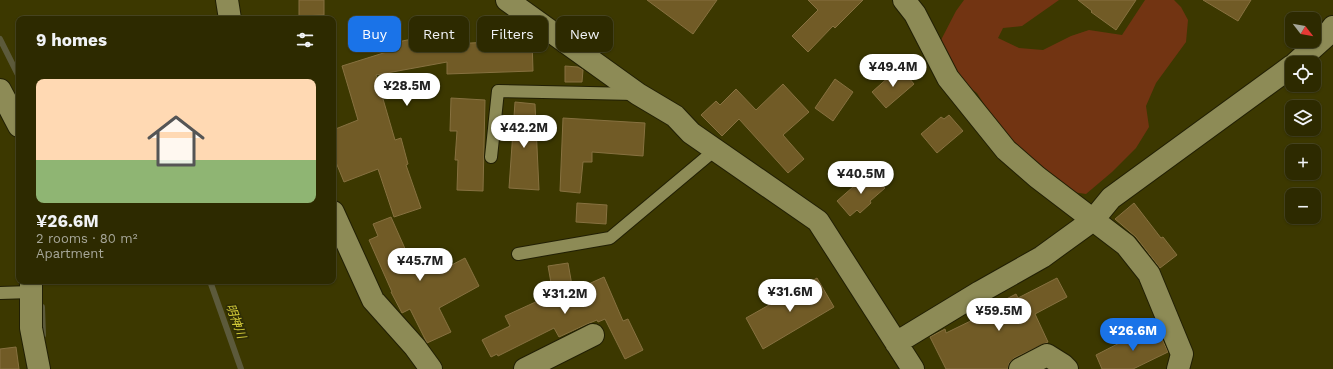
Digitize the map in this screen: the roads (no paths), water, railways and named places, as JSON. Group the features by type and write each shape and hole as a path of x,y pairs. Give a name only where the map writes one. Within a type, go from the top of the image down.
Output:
{"street":[{"path":"227,0 230,16"},
{"path":"507,0 638,94 675,116 692,133 818,222 914,369"},
{"path":"914,5 948,78 1006,150 1037,178 1126,245 1149,274 1182,354 1178,369"},
{"path":"1304,56 1327,35 1333,27"},
{"path":"896,342 1042,257 1092,220 1111,198 1285,71"},
{"path":"0,90 16,120"},
{"path":"336,219 373,300 415,346 431,369"},
{"path":"31,287 32,328 40,369"},
{"path":"525,369 593,335"},
{"path":"1020,369 1047,354 1064,365 1067,369"}],"lane":[{"path":"491,157 498,91 638,94"},
{"path":"518,254 610,238 716,150"},
{"path":"0,293 31,287"}],"waterway":[{"name":"明神川","path":"0,39 16,71"},
{"name":"明神川","path":"211,284 241,369"},
{"name":"明神川","path":"42,307 43,335"}]}
